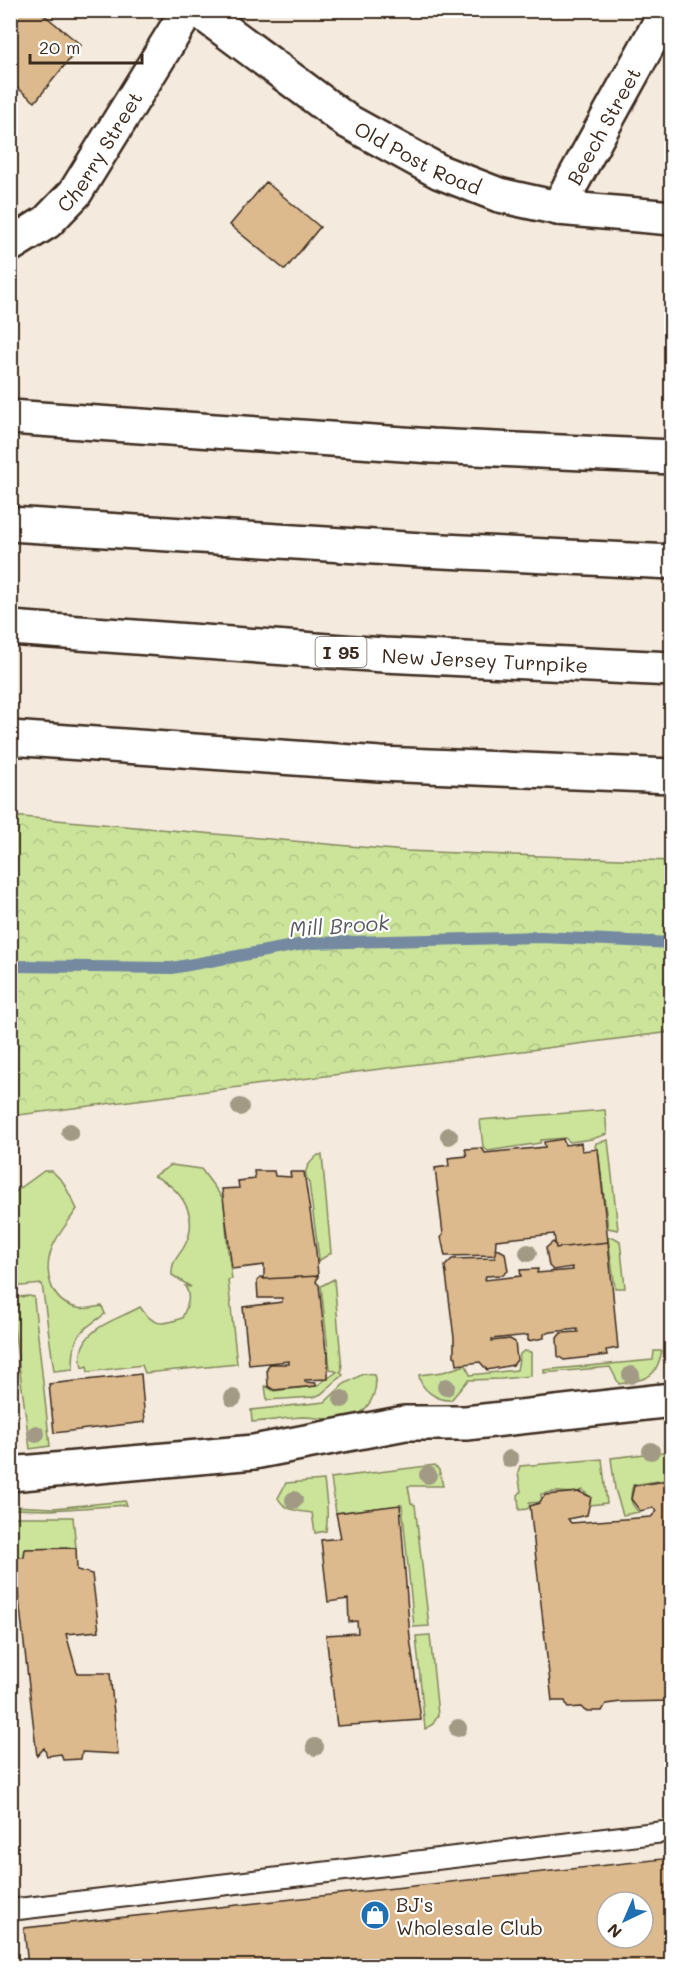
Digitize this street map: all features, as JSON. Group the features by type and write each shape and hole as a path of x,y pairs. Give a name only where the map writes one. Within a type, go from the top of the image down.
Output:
{"main road":[{"name":"Cherry Street","path":"10,245 47,222 75,193 188,10"},
{"name":"Old Post Road","path":"198,10 347,121 440,172 499,195 558,208 672,218"},
{"name":"Beech Street","path":"558,208 667,10"},
{"path":"10,417 432,446 672,458"},
{"path":"10,524 422,550 672,562"},
{"name":"New Jersey Turnpike","path":"10,628 384,655 672,669"},
{"path":"10,738 380,764 672,776"},
{"path":"10,1474 254,1452 405,1423 466,1423 672,1400"}],"lane":[{"path":"10,1910 672,1831"}],"green space":[{"path":"11,816 406,851 671,861 671,1032 11,1116"},
{"path":"605,1110 607,1134 592,1139 570,1142 565,1138 541,1140 540,1143 488,1151 483,1147 480,1120"},
{"path":"608,1140 618,1230 608,1228 598,1149 595,1147 596,1143"},
{"path":"318,1155 322,1155 331,1253 317,1262 319,1258 306,1171"},
{"path":"171,1165 201,1169 224,1200 232,1279 228,1280 237,1364 145,1373 142,1365 88,1372 87,1366 82,1368 81,1362 84,1344 89,1336 104,1324 140,1307 149,1318 158,1323 182,1318 186,1310 188,1298 185,1286 191,1287 172,1275 172,1270 189,1234 189,1214 180,1195 164,1181 154,1176"},
{"path":"44,1171 52,1171 63,1182 77,1209 52,1248 48,1267 51,1285 55,1293 68,1305 84,1309 102,1306 105,1314 83,1331 76,1341 73,1369 54,1371 42,1284 11,1287 11,1195"},
{"path":"613,1237 620,1241 625,1288 615,1288 608,1238"},
{"path":"334,1279 342,1370 340,1372 343,1375 321,1394 314,1397 267,1400 265,1386 274,1391 316,1386 337,1372 330,1369 321,1286"},
{"path":"34,1297 50,1446 30,1449 13,1319 10,1318 11,1298"},
{"path":"524,1351 531,1352 531,1376 468,1380 451,1400 430,1393 420,1380 419,1375 443,1372 466,1365 470,1375 517,1370 520,1354"},
{"path":"654,1351 662,1351 656,1368 653,1373 637,1381 619,1384 610,1367 544,1373 544,1370 653,1360"},
{"path":"363,1374 374,1375 375,1388 371,1401 355,1416 338,1420 303,1417 252,1422 251,1410 325,1402 344,1384"},
{"path":"671,1451 671,1479 633,1485 631,1500 639,1512 623,1515 615,1489 611,1458"},
{"path":"602,1459 607,1503 590,1505 589,1496 583,1490 572,1493 555,1492 541,1494 542,1502 529,1503 530,1506 527,1509 519,1510 518,1495 521,1492 518,1472 520,1466"},
{"path":"435,1465 439,1470 443,1486 408,1486 411,1503 415,1505 429,1626 414,1627 402,1505 336,1513 331,1478"},
{"path":"324,1480 326,1531 315,1533 312,1513 288,1508 278,1498 286,1483"},
{"path":"125,1501 127,1505 50,1510 11,1509 11,1506 54,1508"},
{"path":"10,1517 73,1517 76,1548 25,1549 24,1557 15,1556 15,1565 11,1566"},
{"path":"430,1635 438,1715 433,1724 425,1729 416,1636"}],"building":[{"path":"15,10 38,10 81,45 35,102 10,82 10,16"},
{"path":"266,182 320,227 285,270 230,225"},
{"path":"563,1139 565,1145 581,1143 582,1151 598,1149 608,1242 556,1248 554,1234 496,1240 495,1255 445,1256 441,1237 443,1234 435,1168 449,1166 448,1158 467,1156 465,1149 482,1148 485,1153 545,1147 544,1142"},
{"path":"254,1171 274,1171 275,1176 291,1177 290,1172 304,1172 318,1276 264,1279 264,1265 232,1269 222,1189 239,1188 238,1181 255,1179"},
{"path":"553,1242 556,1248 608,1242 618,1348 606,1350 607,1355 564,1360 558,1356 557,1338 561,1333 578,1332 577,1329 551,1332 544,1334 544,1338 528,1341 528,1335 492,1339 492,1341 510,1339 515,1342 517,1360 513,1365 487,1370 480,1362 457,1365 454,1356 445,1266 452,1259 495,1258 496,1248 505,1253 508,1271 503,1275 486,1276 485,1280 521,1276 520,1270 538,1269 537,1273 573,1270 572,1267 553,1270 549,1266 546,1248"},
{"path":"318,1276 316,1282 319,1285 326,1352 328,1352 328,1379 305,1380 305,1382 316,1383 316,1386 274,1390 268,1386 267,1369 270,1364 289,1364 289,1361 249,1365 243,1307 282,1302 282,1298 258,1298 257,1281 261,1277 264,1279"},
{"path":"141,1374 145,1422 54,1433 49,1384"},
{"path":"672,1480 672,1701 621,1702 606,1704 602,1711 585,1711 581,1707 568,1708 565,1701 552,1701 530,1506 539,1503 545,1495 580,1492 591,1497 587,1515 568,1519 571,1523 651,1517 657,1511 653,1508 640,1511 631,1499 634,1486"},
{"path":"400,1505 410,1638 421,1720 337,1726 326,1635 358,1633 357,1621 349,1622 348,1599 328,1602 321,1540 341,1538 336,1513"},
{"path":"76,1548 77,1570 92,1574 99,1631 66,1634 77,1673 110,1673 118,1754 82,1752 81,1759 63,1760 61,1754 47,1756 44,1748 37,1756 14,1556 24,1557 25,1549"},
{"name":"BJ's Wholesale Club","path":"672,1858 672,1966 28,1966 24,1928"}],"waterway":[{"name":"Mill Brook","path":"10,966 172,968 309,943 542,937 672,943"}],"place":[{"name":"BJ's Wholesale Club","path":"375,1915"}]}
